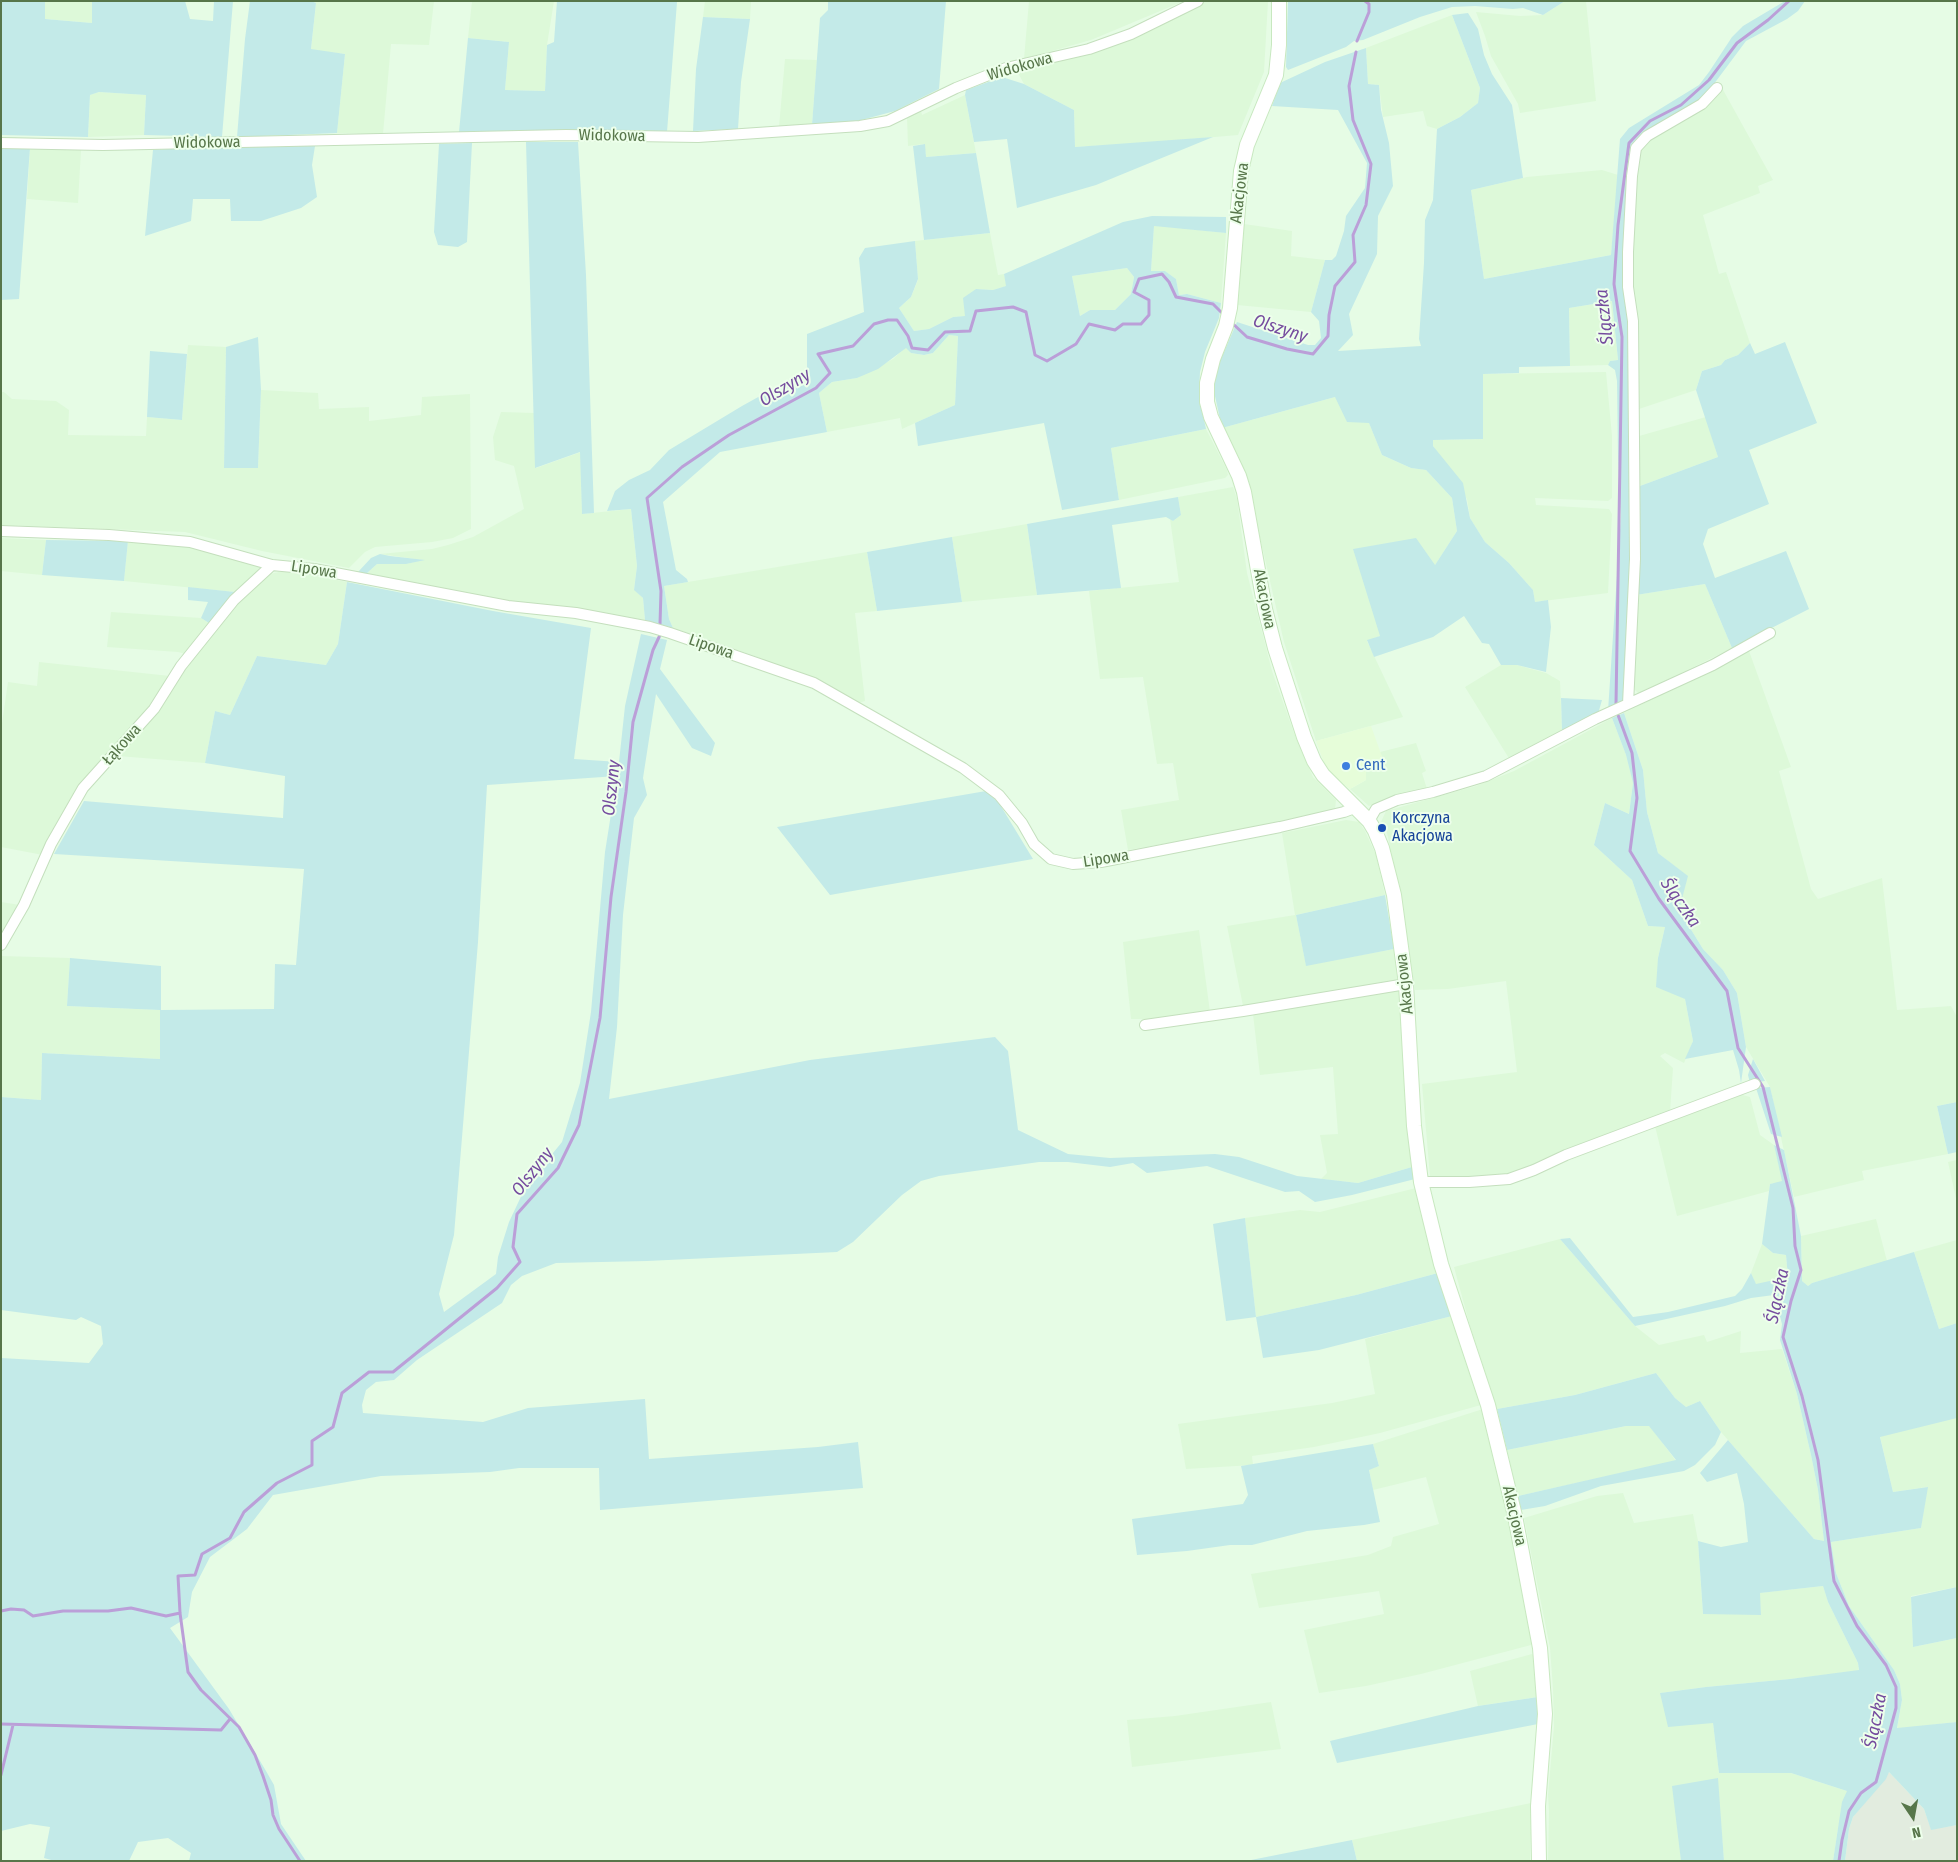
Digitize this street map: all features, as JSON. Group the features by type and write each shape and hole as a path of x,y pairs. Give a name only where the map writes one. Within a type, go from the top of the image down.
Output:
{"street":[{"name":"Widokowa","path":"1,143 112,145 566,135 698,137 860,126 888,120 956,88 1006,68 1088,49 1131,34 1198,1"},
{"name":"Akacjowa","path":"1279,1 1279,45 1276,75 1247,145 1241,171 1230,308 1207,383 1207,402 1211,418 1239,476 1244,492 1265,609 1304,737 1314,761 1323,775 1369,821 1382,848 1394,895 1406,984 1414,1126 1421,1182 1441,1264 1488,1405 1515,1516 1540,1648 1545,1714 1538,1806 1539,1861"},
{"path":"1628,704 1635,559 1633,321 1628,287 1632,176 1636,148 1647,136 1702,104 1717,88"},
{"name":"Lipowa","path":"1,531 109,535 190,542 272,565 314,569 508,606 576,613 650,627 814,683 963,768 999,795 1022,823 1034,844 1051,859 1073,864 1101,862 1280,827 1357,807"},
{"name":"Łąkowa","path":"1,945 24,905 51,844 83,788 154,709 181,666 234,600 272,565"},
{"path":"1369,821 1376,810 1390,803 1486,776 1595,719 1713,665 1770,633"},
{"path":"1145,1025 1406,984"},
{"path":"1421,1182 1470,1182 1509,1179 1566,1155 1754,1084"}],"shaded area":[{"path":"1,1 45,1 45,19 92,23 92,1 185,1 190,19 213,21 214,1 233,1 222,137 144,135 146,95 99,92 90,95 88,137 1,135"},
{"path":"45,1 92,1 92,23 45,19"},
{"path":"250,1 311,1 316,3 311,49 345,54 337,133 237,137"},
{"path":"311,1 434,1 429,45 391,44 383,134 337,133 345,54 311,50 316,3"},
{"path":"472,1 554,1 547,45 545,91 505,90 509,42 468,38"},
{"path":"557,1 677,2 667,132 459,132 468,38 509,42 505,90 545,91 547,45 554,42"},
{"path":"705,1 751,1 750,19 703,17"},
{"path":"828,1 946,1 939,89 895,111 854,122 812,125 820,18 828,10"},
{"path":"1029,1 1184,1 1091,40 1024,59"},
{"path":"1206,1 1268,1 1264,72 1238,135 1075,147 1074,110 1024,84 1017,71 1095,52"},
{"path":"1288,1 1565,1 1543,15 1523,8 1452,7 1420,17 1363,40 1354,41 1346,47 1288,70 1286,67"},
{"path":"1565,1 1586,1 1596,101 1520,113 1518,104 1491,56 1476,12 1520,16 1543,15"},
{"path":"1785,1 1805,1 1798,11 1787,19 1746,41 1702,100 1649,130 1635,142 1630,153 1628,178 1632,531 1626,697 1622,703 1608,711 1621,515 1617,381 1615,370 1608,365 1610,361 1618,360 1612,301 1569,308 1570,366 1519,367 1519,373 1483,374 1483,439 1433,440 1433,446 1463,483 1470,518 1485,542 1509,563 1533,590 1535,602 1548,600 1551,627 1546,672 1517,665 1501,665 1489,644 1482,643 1464,616 1433,637 1374,657 1367,640 1380,636 1353,549 1416,538 1435,565 1457,531 1452,498 1426,470 1411,468 1382,455 1369,423 1347,422 1335,397 1222,428 1213,387 1218,366 1237,322 1308,345 1315,345 1321,338 1319,321 1311,312 1325,260 1332,260 1336,256 1344,231 1346,216 1365,188 1367,163 1338,110 1272,106 1280,83 1325,62 1366,48 1368,84 1379,85 1381,110 1389,143 1393,186 1378,216 1377,254 1349,314 1353,335 1338,351 1421,346 1419,339 1425,220 1433,200 1437,129 1460,117 1478,103 1480,88 1452,15 1468,13 1478,29 1484,55 1492,74 1512,105 1523,178 1471,190 1484,279 1611,255 1620,139 1629,128 1699,85 1732,37 1743,26"},
{"path":"1452,15 1480,88 1478,103 1460,117 1437,129 1427,126 1423,111 1383,117 1379,85 1368,84 1366,48"},
{"path":"703,17 750,19 741,82 738,129 693,131 696,69"},
{"path":"785,59 817,60 812,125 779,127"},
{"path":"1002,77 1024,84 1074,110 1075,147 1213,137 1096,185 1017,208 1007,139 974,142 965,95 966,90"},
{"path":"1722,88 1773,180 1758,186 1760,193 1703,215 1719,274 1726,272 1750,343 1738,355 1725,360 1721,365 1702,371 1696,390 1639,409 1633,298 1633,259 1634,189 1640,147"},
{"path":"99,92 146,95 144,135 88,137 90,95"},
{"path":"965,95 976,153 926,157 924,144 908,146 907,117 921,111 922,115"},
{"path":"526,142 578,142 586,275 594,513 582,514 580,452 535,468"},
{"path":"472,143 467,242 458,247 438,245 434,232 439,144"},
{"path":"925,144 926,157 976,153 990,233 924,240 913,146"},
{"path":"315,146 312,165 317,197 301,208 261,221 231,221 230,199 193,199 191,221 145,236 153,150 199,147"},
{"path":"1,147 30,148 19,299 1,300"},
{"path":"30,148 81,150 78,203 27,199"},
{"path":"1602,170 1618,175 1611,255 1484,279 1471,190 1527,177"},
{"path":"1152,216 1226,217 1226,233 1154,226 1151,271 1165,271 1176,279 1179,295 1187,294 1221,303 1219,318 1205,352 1200,372 1199,396 1206,429 1111,448 1119,500 1062,510 1044,423 918,446 915,423 955,405 958,336 949,335 933,353 924,355 911,353 906,348 878,369 857,378 832,382 819,393 827,432 720,452 663,502 676,570 688,582 664,586 669,619 673,628 645,620 643,598 634,590 637,566 631,509 607,511 615,491 629,480 650,470 669,450 807,370 807,334 864,312 859,258 865,248 915,241 918,279 911,297 899,308 914,331 929,329 953,317 965,316 963,298 976,289 993,290 1006,286 1004,274 1123,222","holes":["1127,268 1134,277 1131,294 1115,310 1090,310 1080,316 1072,276"]},
{"path":"1244,224 1292,231 1291,256 1325,260 1311,312 1237,305"},
{"path":"1154,225 1226,233 1221,303 1187,294 1179,295 1176,279 1165,271 1151,271"},
{"path":"990,233 998,275 1004,274 1007,286 993,290 976,289 966,316 953,317 929,329 914,331 899,308 911,297 918,280 915,241"},
{"path":"1127,268 1134,277 1131,294 1115,310 1090,310 1080,316 1072,276"},
{"path":"1612,301 1618,360 1610,361 1608,365 1570,366 1569,308"},
{"path":"949,335 958,336 955,405 902,429 900,418 827,432 819,393 832,382 857,378 893,359 906,347 911,353 924,355 933,353"},
{"path":"258,337 261,390 258,468 224,468 226,347"},
{"path":"1785,342 1817,423 1749,450 1769,504 1708,529 1703,544 1715,578 1786,551 1809,609 1732,648 1705,584 1636,595 1640,486 1718,457 1696,390 1702,371 1721,365 1725,360 1738,355 1750,343 1755,354"},
{"path":"188,345 226,347 224,467 258,468 261,390 318,393 319,409 369,407 369,421 421,415 422,397 470,394 471,529 453,538 432,542 375,547 365,552 349,568 262,551 185,532 1,525 1,392 4,392 12,399 56,401 69,410 68,435 146,436 147,417 182,420"},
{"path":"150,351 187,354 182,420 147,417"},
{"path":"1606,372 1612,436 1612,498 1608,501 1535,498 1536,505 1609,509 1612,514 1608,593 1535,602 1533,590 1509,563 1485,542 1470,518 1467,499 1433,446 1433,440 1483,439 1483,374"},
{"path":"1335,397 1369,423 1382,455 1411,468 1426,470 1452,498 1457,531 1435,565 1380,636 1367,641 1403,717 1316,741 1284,642 1247,481 1240,462 1222,428"},
{"path":"501,412 535,413 536,468 581,452 582,514 631,509 637,566 634,589 643,598 645,620 573,608 530,604 412,585 365,575 377,564 406,564 422,560 380,554 432,549 448,545 473,537 524,509 514,466 495,460 493,437"},
{"path":"1706,417 1718,457 1640,486 1639,436"},
{"path":"1206,429 1227,470 1228,475 1225,478 1119,500 1111,448"},
{"path":"1233,487 1237,499 1247,573 1272,671 1294,733 1313,777 1336,800 1335,810 1214,835 1128,850 1121,810 1179,800 1173,763 1157,764 1143,677 1100,679 1089,591 1179,582 1170,519 1173,521 1181,515 1178,497"},
{"path":"1178,497 1181,515 1173,521 1166,517 1112,525 1121,588 1037,595 1027,524"},
{"path":"1027,524 1037,595 962,602 952,537"},
{"path":"952,537 962,602 877,611 867,552"},
{"path":"1,538 46,540 42,575 1,571"},
{"path":"46,540 128,541 124,581 42,575"},
{"path":"128,541 191,547 255,563 260,567 259,572 235,592 124,581"},
{"path":"867,552 877,611 855,613 865,701 859,703 813,679 752,655 673,628 669,619 664,586"},
{"path":"380,554 425,560 406,564 377,564 365,575 358,572 371,558"},
{"path":"287,570 347,582 338,644 326,665 257,656 230,715 215,711 205,763 118,756 201,646 251,587 270,574"},
{"path":"347,582 591,628 574,759 619,762 625,706 641,634 667,640 660,669 715,743 711,756 692,748 656,694 643,778 647,795 634,818 623,915 617,1027 609,1099 810,1060 995,1037 1008,1051 1018,1130 1068,1154 1110,1158 1215,1154 1239,1157 1297,1176 1358,1183 1412,1167 1415,1179 1315,1202 1299,1191 1285,1192 1207,1166 1147,1173 1133,1163 1110,1167 1068,1162 1039,1162 939,1176 921,1181 902,1195 853,1242 837,1252 647,1261 556,1263 522,1276 511,1285 502,1303 417,1360 394,1380 376,1382 366,1390 362,1405 363,1413 483,1422 528,1408 645,1399 649,1459 818,1447 858,1442 863,1488 600,1510 599,1468 519,1468 490,1472 381,1476 273,1495 247,1529 210,1557 192,1592 188,1617 170,1628 229,1709 266,1771 274,1785 281,1824 306,1861 189,1861 191,1853 168,1838 138,1842 129,1861 55,1861 44,1858 50,1827 30,1824 1,1831 1,1358 89,1363 103,1344 101,1326 81,1317 76,1320 1,1310 1,1097 41,1100 42,1053 160,1059 160,1010 67,1006 70,958 161,966 161,1010 274,1009 275,964 296,965 304,869 54,854 84,801 283,818 285,776 205,763 215,711 230,715 257,656 326,665 338,644","holes":["617,776 605,852 591,1012 580,1083 562,1142 526,1186 509,1222 498,1257 496,1274 444,1312 439,1294 454,1235 478,942 487,785"]},
{"path":"1705,584 1732,648 1639,694 1633,688 1636,595"},
{"path":"188,587 235,592 209,623 201,618 208,602 188,600"},
{"path":"111,612 201,618 209,623 186,654 107,647"},
{"path":"1749,651 1791,767 1779,771 1811,889 1818,899 1882,878 1897,1010 1951,1006 1957,1017 1957,1102 1937,1106 1948,1154 1862,1171 1864,1180 1794,1197 1770,1087 1746,1047 1737,993 1723,970 1703,949 1679,910 1687,876 1658,853 1647,812 1643,770 1624,713"},
{"path":"39,662 170,676 144,713 104,759 60,817 43,855 1,847 1,730 8,682 37,686"},
{"path":"1501,665 1517,665 1546,673 1560,681 1562,732 1510,760 1465,687"},
{"path":"1561,698 1602,700 1598,714 1562,732"},
{"path":"1624,713 1643,770 1647,812 1658,853 1688,876 1679,910 1703,949 1723,970 1737,993 1746,1047 1741,1083 1733,1050 1685,1059 1693,1041 1685,999 1656,987 1658,958 1665,927 1648,926 1632,880 1594,845 1605,803 1629,814 1633,783 1626,755 1612,718"},
{"path":"1612,718 1626,755 1633,783 1629,814 1605,803 1594,845 1632,880 1648,926 1665,927 1658,958 1685,999 1693,1041 1684,1063 1665,1053 1660,1056 1673,1068 1670,1112 1522,1171 1490,1177 1443,1178 1430,1176 1422,1084 1517,1072 1506,981 1448,989 1415,990 1399,889 1387,833 1384,824 1381,822 1386,811 1476,786 1514,771"},
{"path":"1371,726 1384,762 1366,771 1366,780 1350,789 1327,771 1316,741"},
{"path":"1416,743 1426,771 1422,773 1427,789 1369,806 1350,789 1366,780 1366,771 1384,763 1380,752"},
{"path":"986,791 999,803 1033,859 830,895 777,827"},
{"path":"1346,820 1359,822 1365,831 1376,855 1385,895 1296,915 1306,965 1394,949 1398,981 1243,1006 1227,926 1295,915 1282,833"},
{"path":"1385,895 1394,949 1306,966 1296,915"},
{"path":"1,902 20,905 1,938"},
{"path":"1199,930 1210,1012 1172,1019 1131,1019 1123,942"},
{"path":"1,956 70,958 67,1006 161,1010 160,1059 42,1053 41,1100 1,1097"},
{"path":"1401,988 1407,1127 1412,1167 1358,1183 1321,1179 1327,1173 1320,1135 1338,1134 1333,1067 1260,1075 1253,1014"},
{"path":"1753,1059 1765,1081 1750,1083 1748,1075"},
{"path":"1770,1087 1782,1137 1771,1134 1756,1088"},
{"path":"1739,1094 1750,1097 1760,1135 1774,1145 1783,1182 1770,1184 1769,1191 1677,1216 1655,1126"},
{"path":"1957,1102 1957,1152 1948,1154 1937,1106"},
{"path":"1774,1145 1784,1150 1801,1236 1802,1281 1808,1286 1812,1283 1914,1252 1939,1329 1957,1323 1957,1418 1880,1437 1893,1492 1928,1487 1921,1528 1831,1542 1836,1573 1849,1606 1894,1670 1900,1684 1902,1700 1897,1728 1957,1722 1957,1825 1931,1830 1924,1809 1889,1772 1886,1779 1853,1817 1849,1829 1845,1861 1833,1861 1842,1802 1847,1791 1791,1773 1719,1773 1713,1723 1668,1727 1660,1693 1859,1670 1858,1663 1828,1602 1823,1586 1760,1593 1761,1615 1703,1614 1698,1541 1721,1547 1748,1542 1744,1504 1737,1473 1707,1482 1700,1473 1728,1440 1814,1539 1824,1541 1818,1490 1811,1455 1797,1394 1780,1340 1782,1324 1774,1295 1751,1298 1725,1306 1635,1326 1560,1239 1570,1238 1633,1317 1668,1312 1735,1296 1742,1289 1751,1273 1756,1284 1788,1277 1786,1255 1773,1253 1762,1244 1770,1184 1782,1181"},
{"path":"1957,1160 1957,1203 1948,1162"},
{"path":"1416,1188 1438,1273 1356,1295 1256,1317 1245,1218 1300,1210 1320,1212"},
{"path":"1245,1218 1256,1317 1226,1321 1213,1224"},
{"path":"1876,1219 1887,1261 1812,1283 1808,1286 1802,1281 1801,1236"},
{"path":"1560,1239 1635,1326 1659,1345 1704,1335 1707,1342 1741,1331 1740,1353 1782,1349 1797,1394 1811,1455 1818,1490 1824,1541 1814,1539 1721,1432 1700,1401 1686,1407 1675,1398 1656,1373 1575,1395 1497,1409 1470,1326 1454,1267"},
{"path":"1957,1240 1957,1323 1939,1329 1914,1252"},
{"path":"1762,1244 1773,1253 1786,1255 1788,1277 1756,1285 1751,1273"},
{"path":"1438,1273 1452,1316 1319,1350 1263,1358 1256,1317 1356,1295"},
{"path":"1452,1316 1481,1405 1380,1433 1314,1447 1252,1456 1253,1465 1186,1469 1178,1424 1332,1403 1375,1394 1365,1339"},
{"path":"1656,1373 1675,1398 1686,1407 1700,1401 1721,1432 1715,1445 1695,1465 1684,1471 1601,1486 1545,1506 1521,1510 1518,1496 1676,1460 1649,1426 1626,1426 1507,1450 1497,1409 1575,1395"},
{"path":"1483,1409 1507,1512 1533,1642 1531,1645 1421,1674 1366,1686 1319,1693 1304,1630 1384,1614 1379,1591 1259,1608 1251,1574 1368,1555 1391,1546 1393,1537 1439,1524 1426,1477 1373,1490 1369,1469 1379,1466 1373,1444"},
{"path":"1957,1418 1957,1587 1911,1596 1913,1647 1957,1638 1957,1722 1897,1729 1902,1700 1900,1684 1894,1670 1849,1606 1836,1573 1831,1542 1921,1528 1927,1487 1893,1492 1880,1436"},
{"path":"1626,1426 1650,1426 1676,1461 1518,1496 1507,1450"},
{"path":"1373,1444 1379,1466 1369,1470 1380,1522 1307,1531 1252,1545 1230,1545 1137,1555 1132,1519 1243,1504 1248,1495 1241,1466"},
{"path":"1623,1493 1634,1523 1693,1514 1698,1541 1703,1614 1761,1614 1759,1593 1823,1586 1828,1602 1858,1663 1859,1671 1660,1693 1713,1723 1719,1773 1791,1773 1847,1791 1833,1861 1724,1861 1717,1778 1679,1834 1681,1861 1548,1861 1548,1795 1554,1726 1553,1689 1550,1648 1524,1518 1597,1496"},
{"path":"1957,1587 1957,1638 1913,1647 1911,1597"},
{"path":"1532,1654 1536,1657 1538,1697 1478,1706 1470,1671"},
{"path":"1538,1697 1538,1724 1337,1763 1330,1741 1478,1706"},
{"path":"1271,1702 1281,1749 1132,1767 1127,1720 1175,1716"},
{"path":"1889,1772 1924,1809 1931,1829 1957,1825 1957,1861 1845,1861 1849,1829 1853,1817"},
{"path":"1718,1778 1724,1861 1681,1861 1672,1786"},
{"path":"1531,1803 1530,1861 1357,1861 1352,1840"},
{"path":"1352,1840 1357,1861 1246,1861"}],"waterway":[{"name":"Olszyny","path":"1357,41 1369,12 1369,4 1365,1"},
{"name":"Ślączka","path":"1616,704 1622,337 1614,284 1618,225 1629,143 1650,121 1681,105 1709,80 1737,43 1768,20 1789,1"},
{"name":"Olszyny","path":"1231,322 1247,337 1287,349 1313,354 1328,336 1329,315 1335,286 1355,262 1353,235 1366,205 1371,164 1353,120 1349,86 1356,52"},
{"name":"Olszyny","path":"660,624 661,591 647,498 682,467 729,435 816,388 830,373 818,354 853,346 874,324 888,320 897,320 908,336 912,348 928,350 945,332 970,331 976,311 1013,307 1026,312 1035,355 1047,361 1076,344 1089,324 1115,330 1123,324 1141,324 1149,315 1149,300 1134,292 1139,279 1162,274 1169,282 1176,297 1213,304 1225,316"},
{"name":"Olszyny","path":"300,1861 279,1829 255,1755 239,1727 201,1690 188,1672 180,1613 178,1576 195,1575 202,1554 230,1538 244,1512 277,1483 312,1465 312,1441 333,1427 342,1393 369,1372 393,1372 497,1288 520,1262 513,1247 517,1214 558,1168 579,1125 600,1018 611,897 626,792 633,722 653,650 660,635"},
{"name":"Ślączka","path":"1618,715 1632,753 1637,798 1630,851 1659,899 1727,991 1738,1048 1763,1087 1793,1208 1795,1246 1801,1270 1791,1301 1783,1337 1802,1396 1818,1460 1834,1581 1857,1626 1886,1665 1896,1687 1896,1708 1876,1782 1861,1793 1849,1811 1839,1861"},
{"path":"1,1611 11,1609 24,1610 33,1616 63,1611 108,1611 131,1608 166,1616 180,1613"},
{"path":"1,1724 221,1730 230,1719"},
{"path":"1,1775 13,1725"}],"place":[{"name":"Cent","path":"1346,766"},
{"name":"Korczyna Akacjowa","path":"1382,828"}]}
